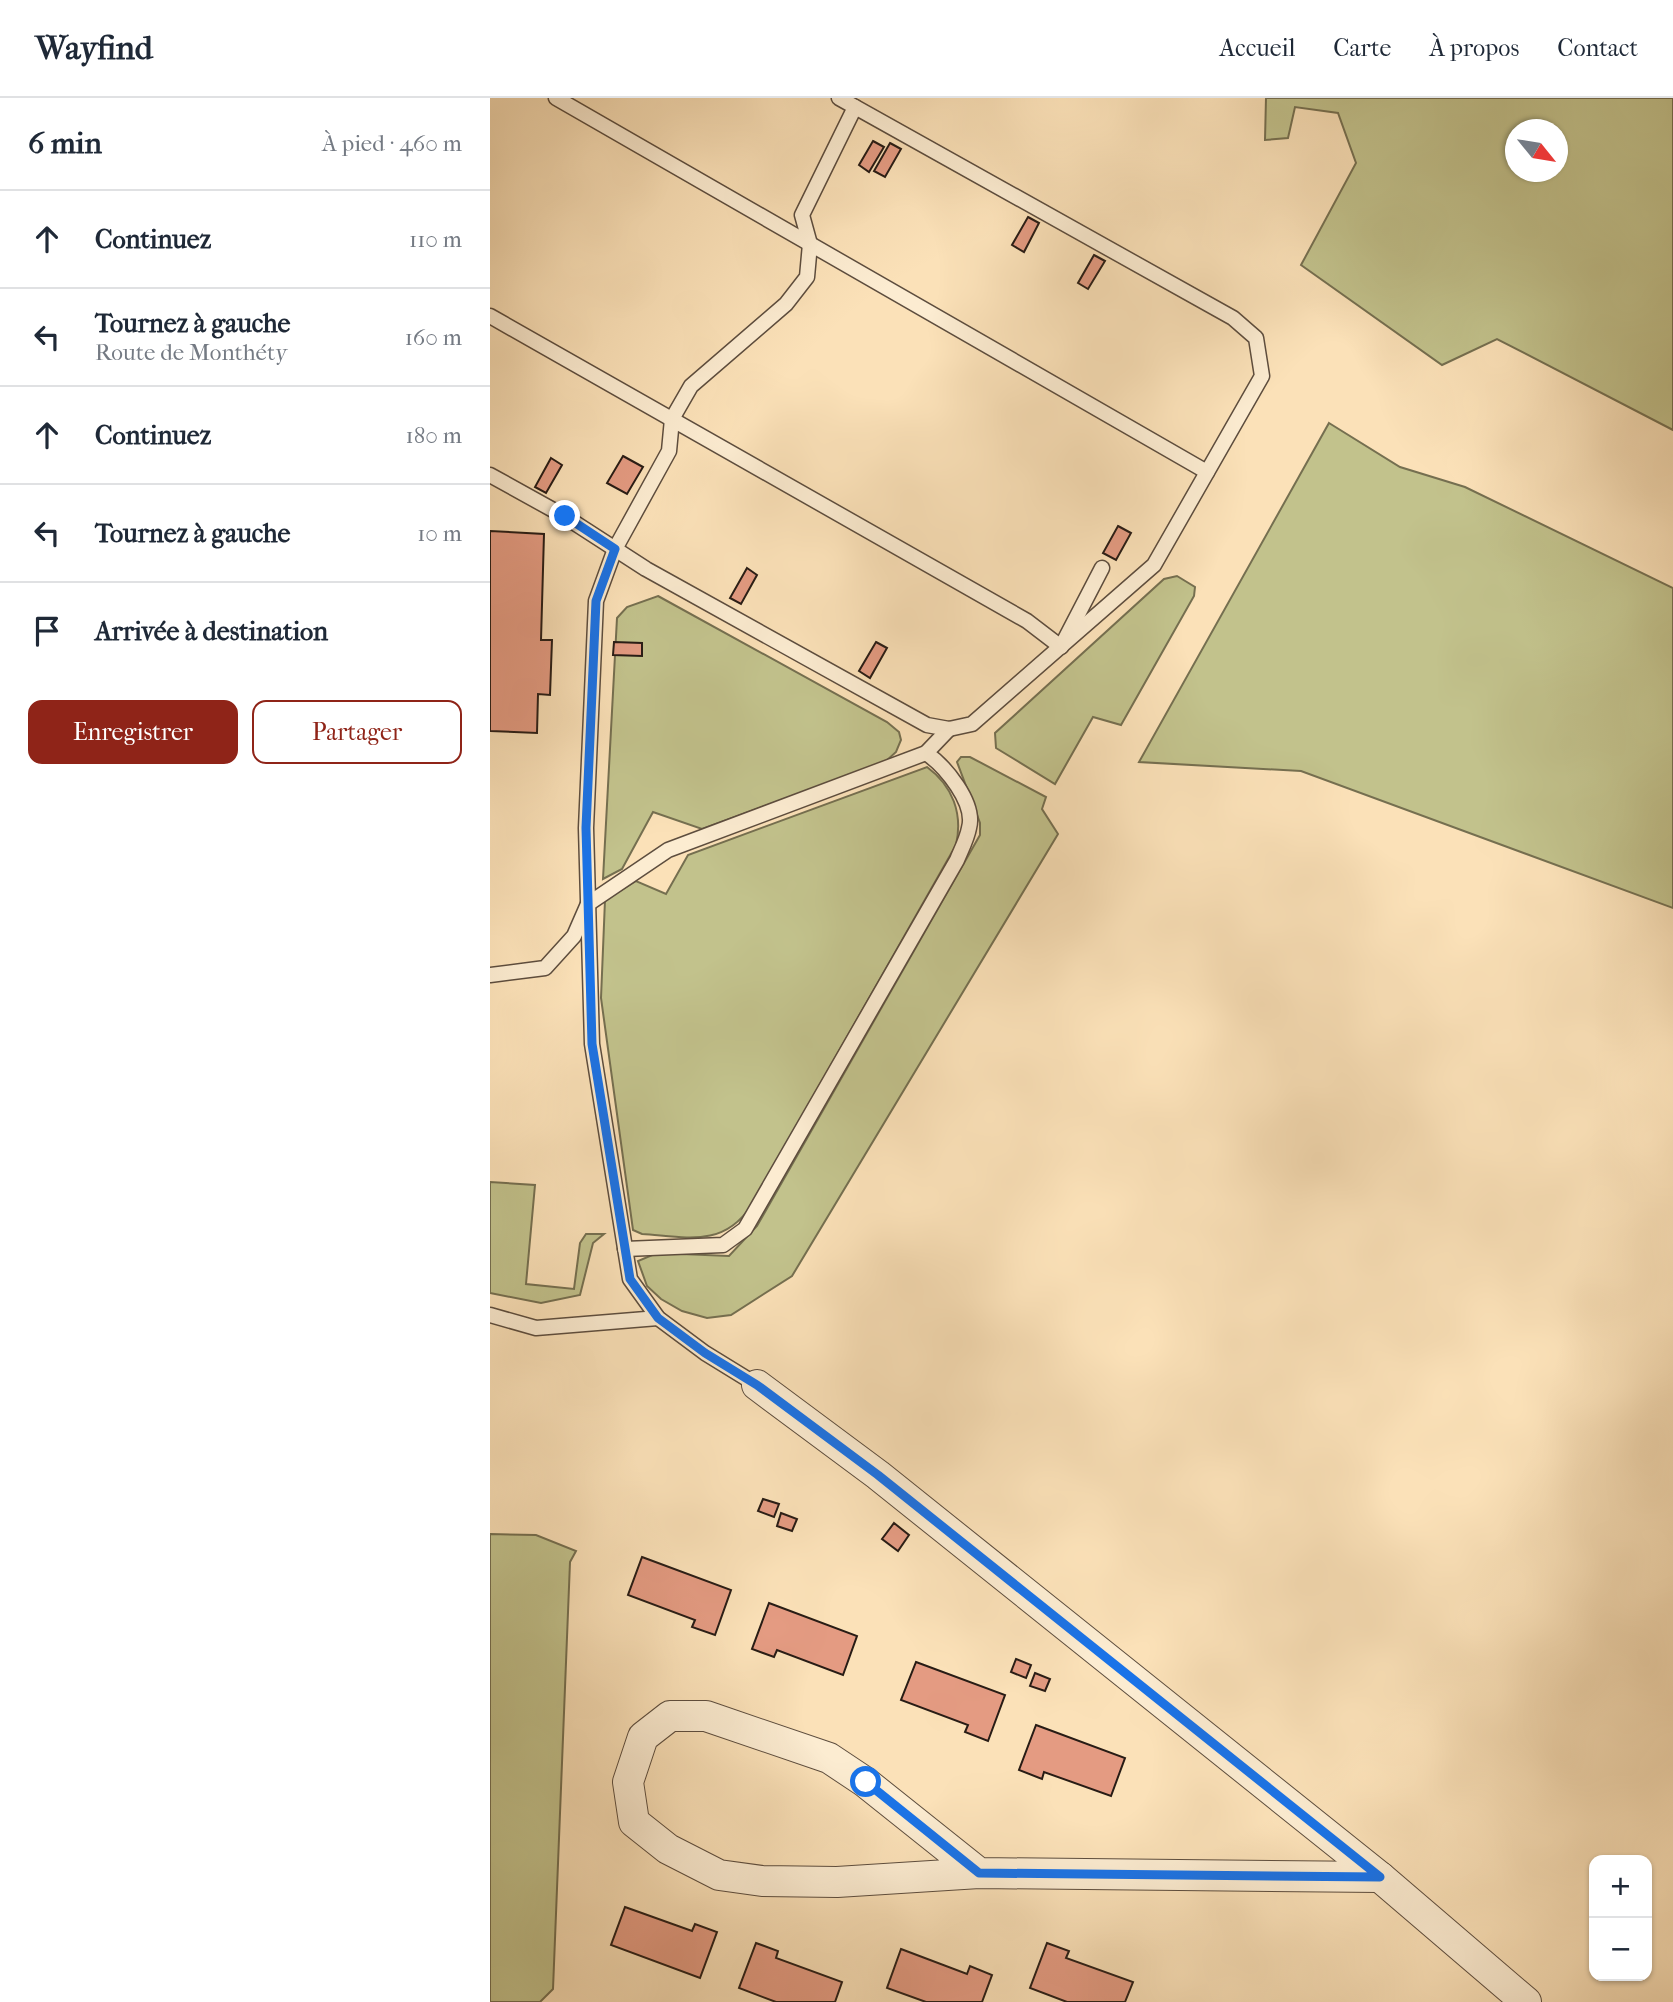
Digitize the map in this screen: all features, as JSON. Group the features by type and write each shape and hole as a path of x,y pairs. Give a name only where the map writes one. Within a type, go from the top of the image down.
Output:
{"street":[{"path":"757,1385 878,1475 1380,1877 1526,2002"},
{"path":"979,1873 866,1782 829,1758 706,1716 670,1716 643,1737 628,1783 634,1822 668,1849 719,1875 762,1881 838,1882 979,1873 1380,1877"}],"lane":[{"path":"556,98 1207,472"},
{"path":"490,475 615,549 927,724 948,729 972,724 1154,565 1262,376 1256,338 1233,318 839,98"},
{"path":"757,1385 705,1353 658,1318 630,1279 592,1044 586,828 596,601 615,549 668,451 672,419 691,386 786,304 807,276 810,244 802,215 856,107"},
{"path":"490,316 1027,621 1061,647"},
{"path":"1061,647 1102,568"},
{"path":"490,975 545,968 574,936 588,904 668,850 926,753 948,729"},
{"path":"625,1249 723,1245 745,1229 957,860 971,825 963,797 944,766 926,753"},
{"path":"490,1315 536,1328 658,1318"}],"green space":[{"path":"1266,98 1673,98 1673,430 1497,339 1442,365 1301,265 1356,163 1338,113 1295,107 1288,138 1265,140"},
{"path":"1329,423 1400,467 1465,487 1673,588 1673,908 1301,771 1139,762"},
{"path":"1177,576 1195,587 1194,596 1121,725 1093,717 1055,784 996,748 995,733 1164,579"},
{"path":"658,596 887,722 899,732 901,740 896,752 885,762 702,829 653,812 622,869 603,879 617,618 627,607"},
{"path":"961,757 970,757 1046,797 1042,809 1058,834 792,1276 731,1315 707,1318 682,1311 661,1299 647,1286 638,1261 657,1253 729,1256 757,1226 980,835 980,823 957,762"},
{"path":"927,767 943,783 954,802 958,822 956,845 751,1206 728,1229 702,1237 642,1234 633,1230 601,998 605,900 636,881 666,894 688,855"},
{"path":"490,1182 535,1185 526,1284 574,1289 580,1243 586,1234 604,1234 593,1243 580,1295 541,1303 490,1293"},
{"path":"490,1534 536,1535 576,1551 570,1562 553,1989 540,2002 490,2002"}],"building":[{"path":"873,141 884,147 869,172 859,165"},
{"path":"890,143 901,149 885,177 874,171"},
{"path":"1028,217 1039,223 1024,252 1012,245"},
{"path":"1094,255 1105,261 1088,289 1078,283"},
{"path":"623,456 643,467 627,494 607,483"},
{"path":"551,458 562,465 546,493 535,487"},
{"path":"1118,526 1131,533 1116,560 1103,553"},
{"path":"490,531 544,534 541,640 552,640 550,695 538,694 537,733 490,731"},
{"path":"747,568 757,575 741,604 730,598"},
{"path":"614,642 642,643 642,656 613,655"},
{"path":"876,642 887,648 870,678 859,671"},
{"path":"763,1499 779,1504 774,1517 758,1511"},
{"path":"781,1513 797,1519 792,1531 777,1526"},
{"path":"894,1523 909,1535 898,1551 882,1539"},
{"path":"642,1557 731,1590 715,1635 692,1627 695,1620 628,1595"},
{"path":"769,1603 857,1636 843,1675 777,1650 774,1657 752,1649"},
{"path":"1016,1659 1031,1665 1026,1678 1011,1672"},
{"path":"916,1662 1005,1695 988,1741 965,1732 968,1725 901,1700"},
{"path":"1035,1673 1050,1679 1045,1691 1030,1686"},
{"path":"1036,1725 1125,1758 1111,1796 1044,1772 1042,1779 1019,1770"},
{"path":"625,1907 692,1931 695,1924 717,1932 700,1978 611,1945"},
{"path":"756,1943 778,1951 776,1958 842,1982 835,2002 776,2002 739,1988"},
{"path":"1047,1943 1069,1951 1066,1958 1133,1982 1125,2002 1067,2002 1030,1988"},
{"path":"901,1949 967,1974 970,1966 992,1975 982,2002 926,2002 887,1988"}],"route":[{"path":"565,516 615,549 596,601 586,828 592,1044 630,1279 658,1318 705,1353 757,1385 878,1475 1380,1877 979,1873 866,1782"}]}
